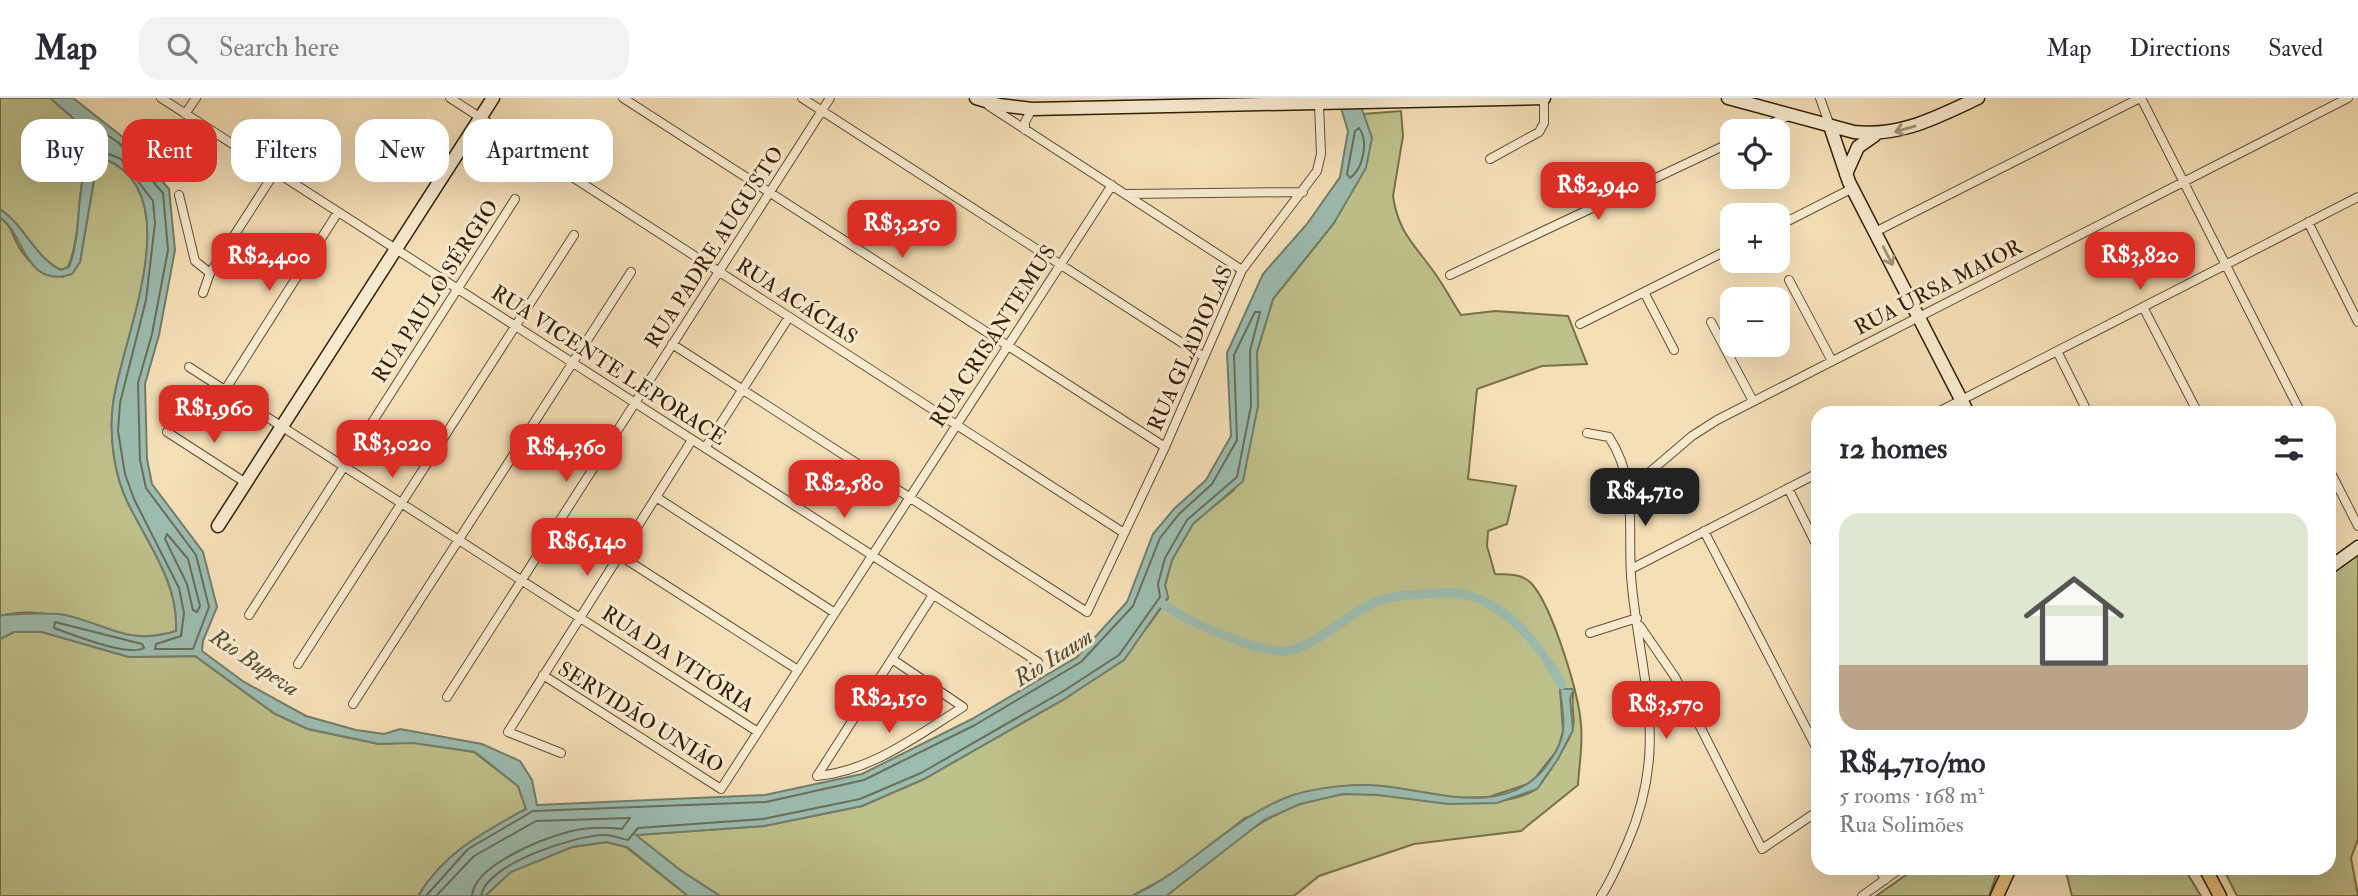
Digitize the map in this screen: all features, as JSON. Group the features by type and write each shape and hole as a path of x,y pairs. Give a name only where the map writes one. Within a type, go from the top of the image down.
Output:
{"main road":[{"path":"218,526 493,98"},
{"path":"976,98 999,106 1032,108 1369,104 1544,98"},
{"path":"1728,98 1830,126 1875,134 1920,125 1978,98"},
{"path":"1830,126 1846,174 1964,406"},
{"path":"1846,174 1858,147 1875,134"},
{"path":"2336,563 2358,547"},
{"path":"2003,875 1997,896 2009,875"},
{"path":"2209,875 2220,896"}],"street":[{"name":"RUA VICENTE LEPORACE","path":"161,98 231,144"},
{"path":"185,114 195,98"},
{"name":"RUA ACÁCIAS","path":"450,98 1124,533"},
{"path":"623,98 1165,447"},
{"path":"802,98 1204,357"},
{"name":"RUA PADRE AUGUSTO","path":"447,698 830,98"},
{"path":"976,98 1242,270"},
{"path":"1490,159 1539,132 1544,123 1544,98"},
{"path":"1820,98 1830,126"},
{"path":"1875,232 2141,98 2297,406"},
{"name":"RUA URSA MAIOR","path":"1631,488 1705,426 2348,98"},
{"name":"RUA GLADIOLAS","path":"910,498 1087,612 1165,447 1242,270 1303,191 1320,163 1324,104"},
{"path":"1026,130 1025,122 1032,108"},
{"path":"1781,119 1790,115"},
{"path":"1450,275 1720,148"},
{"path":"203,293 210,273 269,182"},
{"name":"RUA VICENTE LEPORACE","path":"291,182 1038,662"},
{"name":"RUA CRISANTEMUS","path":"721,789 1112,186"},
{"path":"1790,220 1853,188"},
{"path":"1125,194 1303,191"},
{"path":"179,195 195,261 210,273"},
{"path":"1949,406 2358,197"},
{"name":"RUA PAULO SÉRGIO","path":"249,615 515,199"},
{"path":"225,390 338,212"},
{"path":"2308,222 2358,322"},
{"path":"298,664 574,235"},
{"path":"1580,324 1720,254"},
{"path":"353,704 631,271"},
{"path":"1789,280 1832,361"},
{"path":"1644,292 1674,350"},
{"path":"2143,307 2194,406"},
{"path":"705,448 789,317"},
{"path":"1711,322 1753,401"},
{"path":"672,344 910,498"},
{"path":"2057,351 2084,406"},
{"name":"RUA DA VITÓRIA","path":"189,367 758,732"},
{"path":"167,432 246,482"},
{"path":"1587,433 1609,437 1631,488 1631,569 1651,718 1649,771 1632,832 1601,896"},
{"path":"561,753 508,732 692,440"},
{"path":"1631,569 1811,476"},
{"path":"2336,483 2358,526"},
{"path":"1788,488 1811,534"},
{"path":"656,497 835,612"},
{"path":"1704,531 1811,737"},
{"path":"619,555 798,670"},
{"path":"892,659 963,707 877,759 848,771 817,776 933,595"},
{"path":"1590,633 1638,621"},
{"path":"1638,621 1675,677 1762,849 1811,816"},
{"name":"SERVIDÃO UNIÃO","path":"543,675 721,789"},
{"path":"1882,875 1885,880"},
{"path":"1862,896 1892,875"}],"green space":[{"path":"0,98 50,98 73,119 21,119 21,182 82,182 76,238 68,267 61,270 52,265 0,209"},
{"path":"1401,111 1403,136 1393,196 1395,208 1408,237 1438,277 1461,315 1495,311 1568,316 1587,364 1542,366 1477,389 1468,479 1516,486 1507,524 1488,531 1487,546 1495,574 1519,576 1531,583 1556,629 1570,672 1579,711 1581,725 1578,785 1521,831 1414,844 1319,876 1294,896 1166,896 1249,831 1271,817 1319,798 1367,794 1469,802 1516,798 1535,790 1561,753 1574,722 1574,690 1560,689 1563,731 1558,749 1531,783 1489,797 1453,798 1381,786 1346,786 1245,818 1178,871 1132,896 720,896 680,870 635,835 764,826 862,806 924,779 1066,698 1148,626 1168,598 1165,586 1172,560 1193,523 1234,490 1258,406 1257,352 1273,299 1334,223 1372,138 1363,114"},
{"path":"108,161 122,171 122,182 133,182 144,203 147,235 144,271 118,377 112,429 116,468 123,492 161,565 173,597 176,631 153,638 131,636 39,613 0,616 0,218 9,227 22,252 43,270 63,277 80,262 94,182 108,182"},
{"path":"2358,552 2358,839 2351,858 2358,896 2237,896 2226,875 2336,875 2336,569"},
{"path":"14,632 42,632 129,657 195,656 275,714 308,729 379,744 413,742 474,752 518,786 526,809 480,835 452,855 418,896 0,896 0,639"},
{"path":"607,842 626,847 688,896 485,896 510,872 572,847"},
{"path":"1906,875 1996,875 1989,896 1876,896"},
{"path":"2067,875 2188,875 2201,896 2072,896"}],"water":[{"path":"50,98 73,98 100,119 72,117"},
{"path":"1338,98 1358,98 1372,138 1366,168 1334,223 1273,299 1257,352 1258,406 1243,481 1193,524 1172,560 1165,585 1168,597 1124,660 1066,698 924,779 862,806 764,826 636,835 680,870 720,896 688,896 627,847 606,842 572,847 511,872 485,896 418,896 452,855 480,835 526,809 518,786 475,752 413,743 379,744 308,729 275,714 195,656 129,657 42,632 14,632 0,639 0,616 4,615 65,615 131,635 159,635 176,631 173,597 161,564 123,492 112,442 113,404 118,377 144,271 147,235 144,203 133,182 163,182 169,189 175,250 159,335 145,384 147,459 152,484 203,552 217,607 203,641 202,651 244,682 306,716 356,730 384,734 400,729 482,744 520,761 532,780 537,805 765,795 862,774 972,719 1077,657 1127,602 1153,534 1174,509 1206,480 1231,436 1227,353 1263,274 1307,224 1340,177 1348,131"},
{"path":"108,125 122,136 122,171 108,161"},
{"path":"82,182 94,182 80,262 72,274 56,277 44,274 34,267 15,234 0,218 0,209 44,258 61,270 69,267 74,253"},
{"path":"1560,689 1574,689 1570,699 1573,730 1558,759 1537,789 1497,803 1448,804 1378,795 1343,794 1300,804 1264,820 1166,896 1132,896 1173,872 1250,816 1271,804 1303,792 1361,785 1468,798 1509,793 1528,784 1544,769 1562,736"}],"waterway":[{"path":"1163,604 1223,635 1258,647 1286,651 1307,644 1360,610 1382,600 1397,596 1458,593 1492,605 1520,627 1544,655 1562,685"}],"water label":[{"name":"Rio Itaum","path":"1053,657"},
{"name":"Rio Bupeva","path":"255,662"}]}
